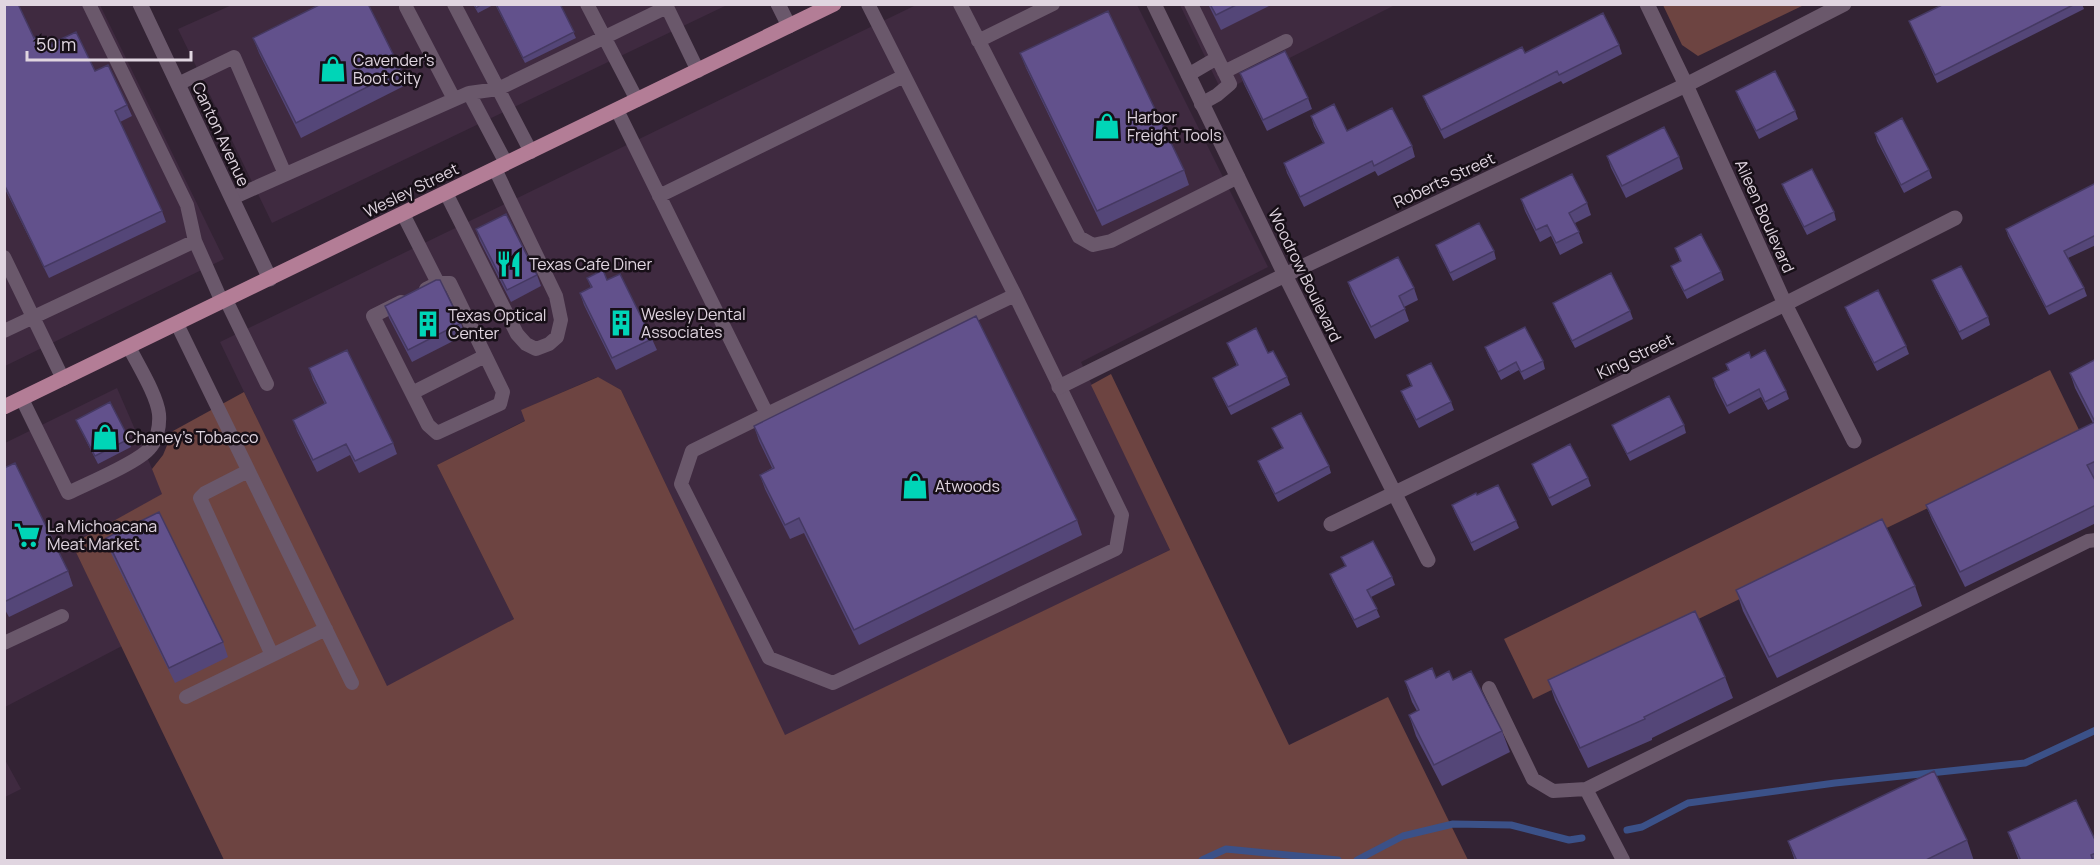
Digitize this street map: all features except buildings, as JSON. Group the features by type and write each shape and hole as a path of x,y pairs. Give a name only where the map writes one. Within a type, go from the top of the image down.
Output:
{"main road":[{"name":"Wesley Street","path":"4,407 834,4"}],"street":[{"name":"Canton Avenue","path":"140,4 270,279"},
{"path":"778,4 789,26"},
{"name":"Woodrow Boulevard","path":"1154,4 1285,275 1428,560"},
{"name":"Aileen Boulevard","path":"1647,4 1785,304 1854,441"},
{"name":"Roberts Street","path":"1059,387 1285,275 1686,85 1844,4"},
{"name":"King Street","path":"1330,524 1785,304 1955,218"}],"lane":[{"path":"89,4 187,205 195,241 267,384"},
{"path":"454,4 531,152"},
{"path":"587,4 637,100"},
{"path":"868,4 1015,295 1122,515 1116,549 833,683 769,658 681,484 692,451 1015,295"},
{"path":"960,4 1070,222 1080,237 1093,245 1111,241 1238,177"},
{"path":"978,41 1053,4"},
{"path":"1191,4 1227,78"},
{"path":"232,198 454,99 469,93 498,89 668,6 698,70"},
{"path":"406,7 454,99"},
{"path":"1202,104 1217,95 1227,78 1286,41"},
{"path":"178,84 234,57 285,174"},
{"path":"1188,75 1217,58"},
{"path":"659,196 904,76"},
{"path":"446,193 516,334 526,344 536,349 549,344 557,337 561,320 556,296 469,93"},
{"path":"617,110 767,414"},
{"path":"403,213 438,283"},
{"path":"4,331 195,241"},
{"path":"4,256 63,379"},
{"path":"438,283 450,283 503,392 500,404 437,433 428,425 373,315 438,283"},
{"path":"177,324 351,682"},
{"path":"22,399 68,493 139,458 150,449 158,433 159,413 153,395 129,347"},
{"path":"412,393 485,356"},
{"path":"248,471 200,498 272,655"},
{"path":"1489,688 1533,779 1553,791 1586,789 2088,541 2096,540"},
{"path":"4,643 62,616"},
{"path":"186,697 326,629"},
{"path":"1586,789 1623,861"}],"shaded area":[{"path":"234,4 727,5 272,223 178,29"},
{"path":"5,5 100,5 224,259 5,366"},
{"path":"916,5 1137,5 1268,267 1081,362 1170,550 785,736 621,390 597,377 522,410 526,420 437,465 514,619 386,687 220,342"},
{"path":"1180,5 1395,5 1222,92"},
{"path":"1663,5 1804,5 1698,56 1682,45"},
{"path":"2050,370 2081,434 1533,699 1504,639"},
{"path":"1111,374 1289,745 1388,697 1468,860 224,860 72,544 162,494 152,469 163,455 173,431 244,392 387,686 514,619 437,465 525,421 521,410 598,377 621,390 785,735 1170,550 1091,385"},
{"path":"117,388 163,494 72,544 122,646 5,707 5,443"},
{"path":"4,758 21,789 5,797 4,797"}],"waterway":[{"path":"1627,830 1642,827 1688,803 1835,783 2025,763 2096,730"},
{"path":"1357,860 1403,836 1453,824 1511,825 1569,840 1582,838"},
{"path":"1202,860 1226,849 1338,860"}],"place":[{"name":"Cavender's Boot City","path":"333,69"},
{"name":"Harbor Freight Tools","path":"1107,126"},
{"name":"Texas Cafe Diner","path":"509,264"},
{"name":"Wesley Dental Associates","path":"621,323"},
{"name":"Texas Optical Center","path":"428,324"},
{"name":"Chaney's Tobacco","path":"105,437"},
{"name":"Atwoods","path":"915,486"},
{"name":"La Michoacana Meat Market","path":"27,535"}]}
